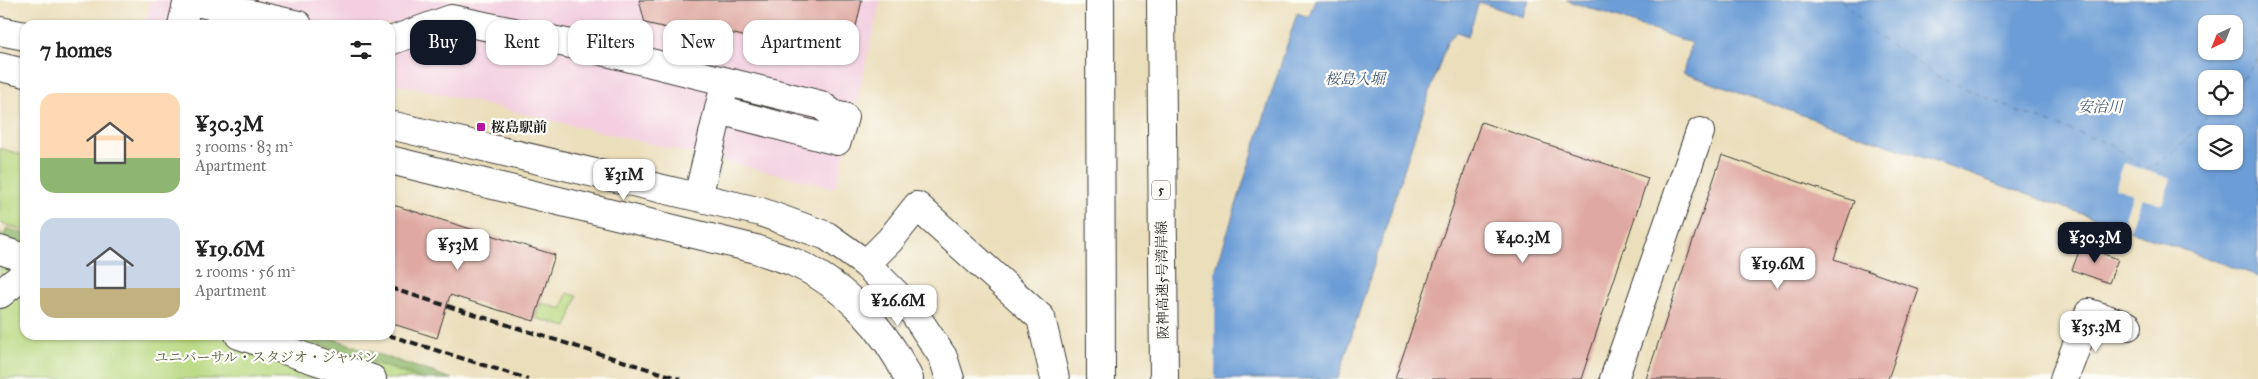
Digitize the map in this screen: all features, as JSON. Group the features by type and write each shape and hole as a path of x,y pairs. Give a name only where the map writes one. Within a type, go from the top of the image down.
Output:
{"main road":[{"path":"183,20 188,0 276,20"},
{"path":"1100,0 1101,379"},
{"name":"阪神高速5号湾岸線","path":"1161,0 1164,379"},
{"path":"395,39 451,19 590,48 822,105 834,115 844,117 837,141 719,110"},
{"path":"0,31 20,35"},
{"path":"0,67 20,72"},
{"path":"698,197 725,81"},
{"path":"395,125 761,212 827,236 866,264 912,310 943,357 950,379"},
{"path":"1614,379 1700,132"},
{"path":"395,161 756,249 794,262 834,286 869,317 900,360 909,379"},
{"path":"866,264 890,240 917,206 1041,318 1055,379"},
{"path":"0,250 20,256"},
{"path":"0,294 20,278"},
{"path":"2064,379 2088,312 2128,326"},
{"path":"254,340 367,378"}],"shaded area":[{"path":"151,0 881,0 836,188 395,83 395,20 146,20"}],"green space":[{"path":"0,148 20,154 20,229 0,223"},
{"path":"7,228 20,232 20,243 4,237"},
{"name":"ユニバーサル・スタジオ・ジャパン","path":"0,233 20,239 20,340 309,340 423,379 0,379"},
{"path":"567,293 577,296 567,327 535,318 541,303 562,309"},
{"path":"307,340 337,340 452,379 422,379"}],"water":[{"name":"桜島入堀","path":"1315,0 1529,0 1523,17 1479,2 1468,36 1457,32 1448,40 1415,135 1338,379 1181,379 1297,13 1309,17"},
{"name":"安治川","path":"1566,0 2258,0 2258,276 1683,73 1691,43"}],"pier":[{"path":"2124,163 2171,179 2162,204 2142,198 2130,230 2122,227 2133,194 2115,188"},
{"path":"1215,262 1215,379 1179,379 1179,378"}],"building":[{"path":"639,0 862,0 857,20 743,20 743,36 733,34 733,20 663,20 663,27 653,25 653,20 644,20"},
{"path":"1481,122 1648,178 1581,379 1395,379"},
{"path":"1722,155 1854,201 1834,259 1919,289 1888,379 1646,379"},
{"path":"395,206 555,255 534,321 450,295 437,338 395,325"},
{"path":"2081,246 2118,259 2109,283 2072,270"}],"ferry route":[{"path":"1841,0 1876,35 1939,77 2020,112 2112,145 2147,170 2177,149 2209,115"},
{"path":"2243,76 2258,59"}],"railway":[{"path":"395,290 680,379"},
{"path":"395,337 528,379"}],"place":[{"name":"桜島駅前","path":"481,127"}]}
